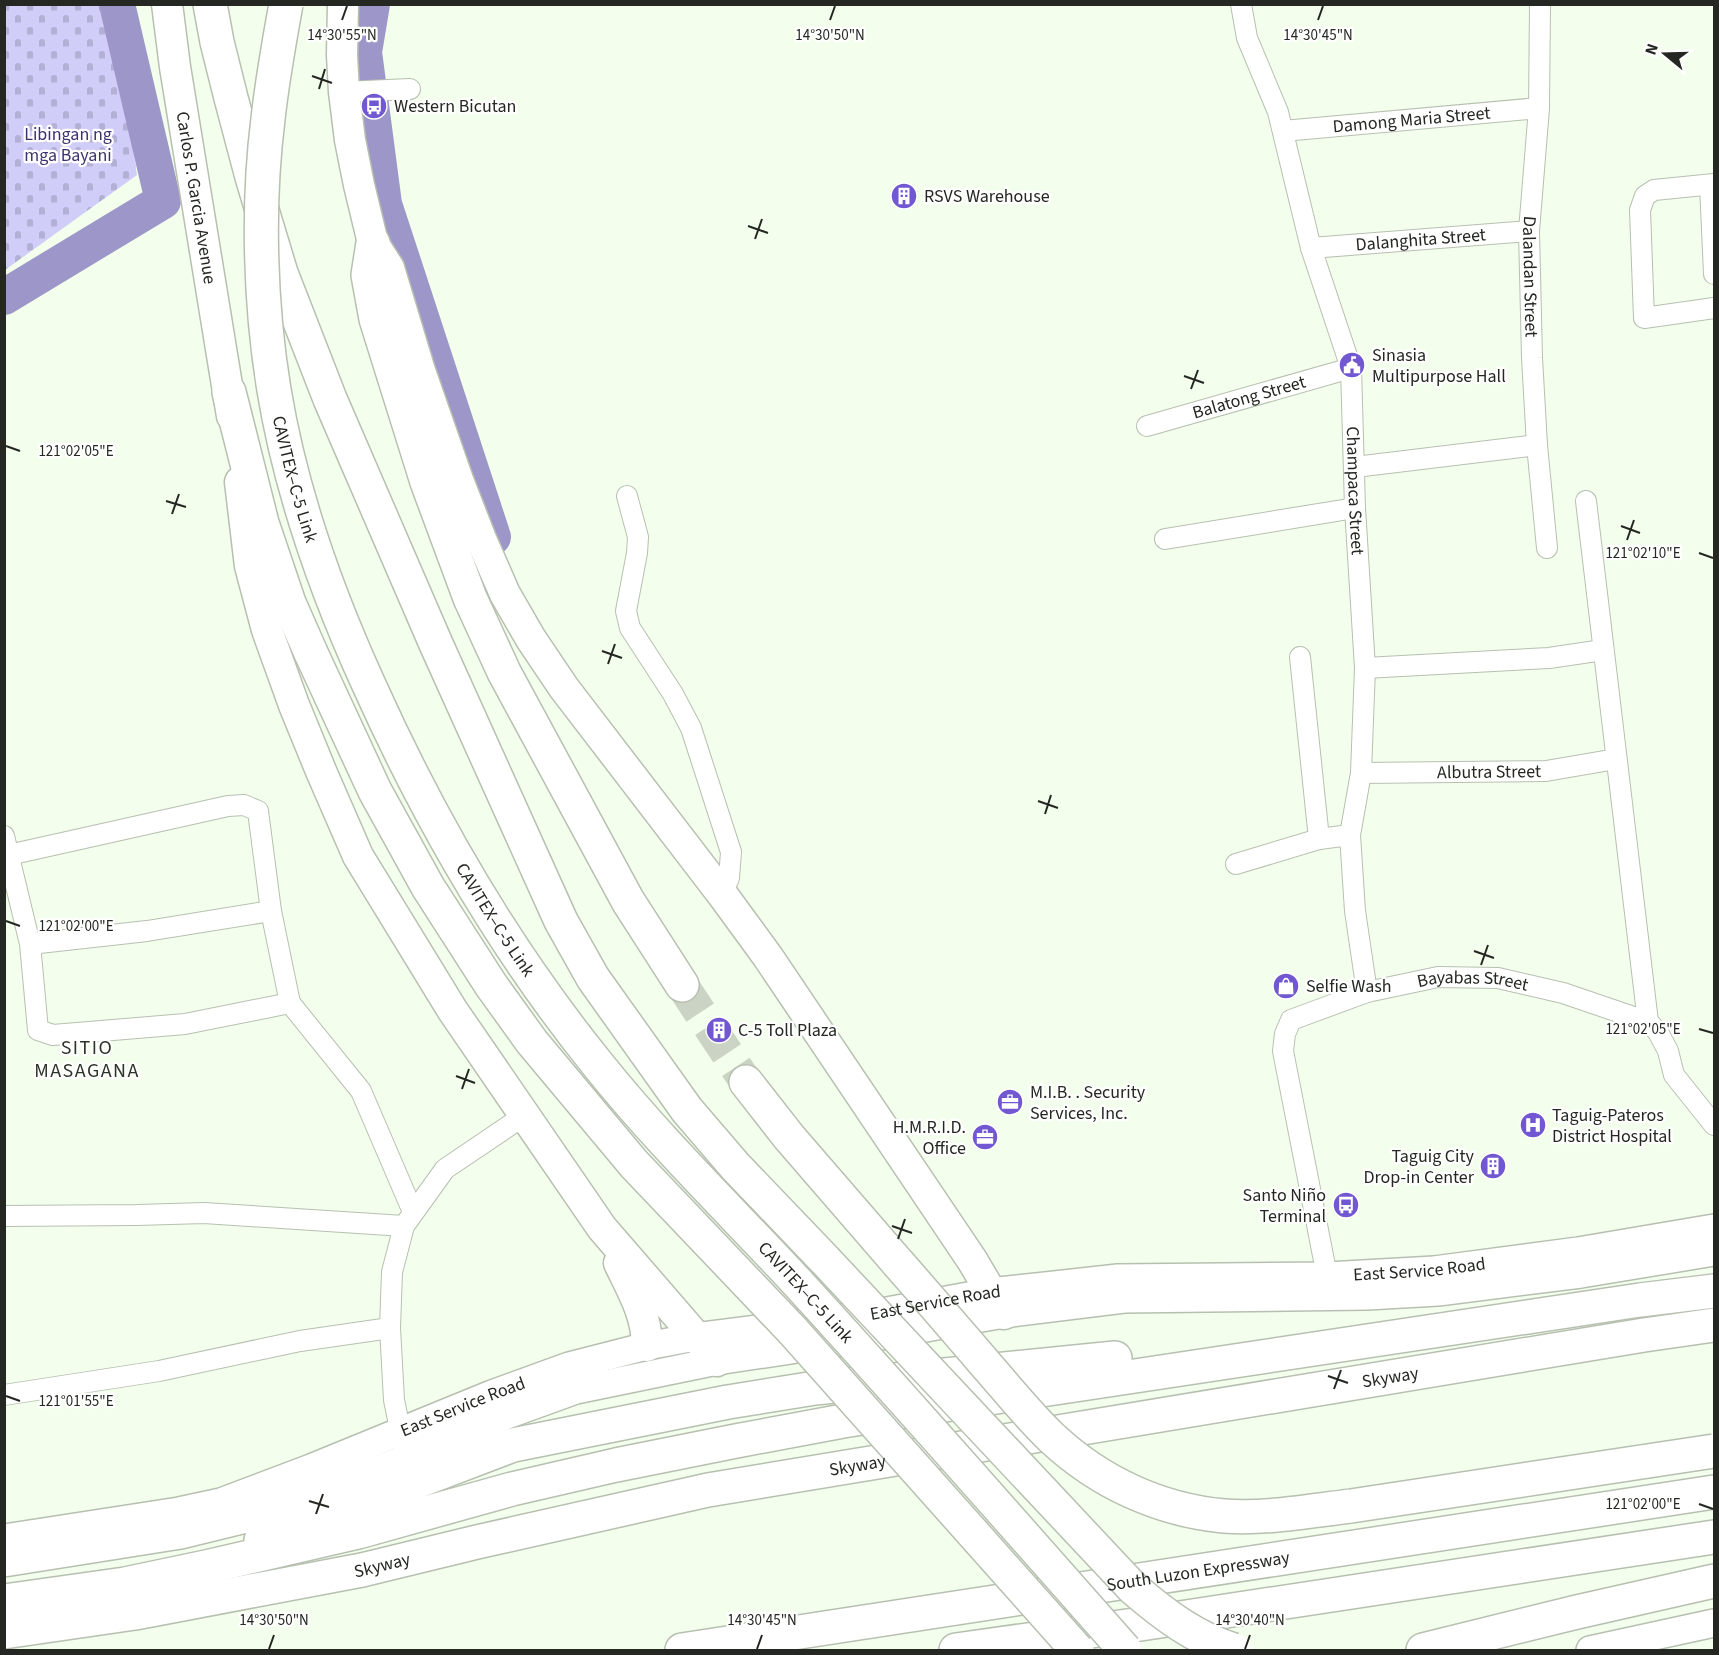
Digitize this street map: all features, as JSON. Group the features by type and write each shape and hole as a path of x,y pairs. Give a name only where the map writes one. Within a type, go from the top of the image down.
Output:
{"highway":[{"path":"210,4 231,98 281,273 334,410 561,921 593,978 687,1110 735,1166 1133,1588 1150,1603 1184,1626 1212,1642 1234,1650"},
{"name":"CAVITEX–C-5 Link","path":"286,4 267,124 263,198 265,305 274,392 294,483 322,572 360,667 409,771 478,895 536,982 599,1066 649,1124 788,1272 863,1356 1130,1638"},
{"path":"373,243 368,275 376,319 427,482 470,598 504,672 623,891 682,985"},
{"name":"CAVITEX–C-5 Link","path":"229,392 262,523 290,603 311,653 375,791 428,886 491,985 532,1042 634,1164 793,1331 1077,1650"},
{"path":"746,1082 789,1137 1035,1421 1089,1468 1120,1487 1153,1500 1186,1510 1223,1516 1248,1517 1296,1513 1714,1451"},
{"name":"Skyway","path":"4,1601 124,1584 206,1567 358,1532 512,1489 616,1464 725,1443 900,1412 1640,1300 1714,1291"},
{"name":"Skyway","path":"4,1632 135,1613 362,1570 708,1490 1714,1325"},
{"name":"South Luzon Expressway","path":"682,1650 1714,1492"},
{"path":"1085,1650 1130,1638 1714,1537"},
{"path":"1423,1650 1714,1581"},
{"path":"956,1650 1130,1638"}],"main road":[{"name":"Carlos P. Garcia Avenue","path":"167,4 175,67 229,392 250,566 267,630 321,771 358,856 453,1011 602,1228"},
{"path":"343,4 342,55 353,91 350,140 373,243 389,268 420,371 458,480 509,601 564,688 768,957 972,1260 997,1303"},
{"path":"602,1228 717,1361"},
{"path":"602,1228 644,1318 647,1346"},
{"name":"East Service Road","path":"4,1538 179,1511 221,1502 492,1394 569,1366 647,1346 695,1337 865,1315 997,1303 1367,1296 1578,1251 1714,1228"},
{"name":"East Service Road","path":"4,1563 181,1535 254,1517 407,1458 507,1415 576,1390 717,1361 870,1338 997,1303 1118,1278 1327,1276 1436,1281 1581,1274 1714,1252"},
{"path":"1590,1650 1714,1623"}],"street":[{"name":"Champaca Street","path":"1241,4 1247,38 1278,112 1311,248 1351,368 1355,508 1365,668 1361,773 1350,835 1355,911 1366,992"},
{"name":"Dalandan Street","path":"1540,4 1539,108 1529,231 1537,445 1547,548"},
{"path":"353,91 402,89"},
{"name":"Damong Maria Street","path":"1283,131 1539,108"},
{"path":"1714,274 1712,185 1654,190 1646,196 1640,210 1644,318 1714,308"},
{"name":"Dalanghita Street","path":"1311,248 1529,231"},
{"name":"Balatong Street","path":"1147,426 1351,368"},
{"path":"1355,467 1537,445"},
{"path":"627,496 638,537 626,611 630,628 673,694 691,728 731,852 729,878 722,894"},
{"path":"1586,501 1648,1022 1658,1032 1668,1051 1674,1075 1714,1125"},
{"path":"1165,539 1355,508"},
{"path":"1365,668 1549,658 1603,650"},
{"path":"1300,657 1319,838"},
{"name":"Albutra Street","path":"1361,773 1546,771 1616,759"},
{"path":"290,1003 185,1024 53,1035 43,1033 38,1030 30,944 6,849 228,806 244,805 258,811 271,911 290,1003 361,1091 409,1219"},
{"path":"1236,864 1319,838 1350,835"},
{"path":"30,944 147,931 271,911"},
{"name":"Bayabas Street","path":"1327,1276 1283,1051 1285,1034 1291,1020 1366,992 1438,977 1498,978 1557,992 1648,1022"},
{"path":"407,1458 394,1400 390,1328 392,1272 409,1219 445,1168 525,1116"},
{"path":"4,1216 204,1213 409,1219"},
{"path":"4,1395 159,1371 300,1341 390,1328"}],"green space":[{"name":"Libingan ng mga Bayani","path":"5,4 111,5 137,175 5,270"}],"waterway":[{"path":"4,297 163,201 117,4"},
{"path":"372,4 364,52 384,204 493,537"}],"tunnel":[{"path":"682,985 746,1082"}],"place":[{"name":"Western Bicutan","path":"374,106"},
{"name":"RSVS Warehouse","path":"904,196"},
{"name":"Sinasia Multipurpose Hall","path":"1352,365"},
{"name":"Selfie Wash","path":"1286,986"},
{"name":"C-5 Toll Plaza","path":"719,1030"},
{"name":"M.I.B. . Security Services, Inc.","path":"1010,1102"},
{"name":"Taguig-Pateros District Hospital","path":"1533,1125"},
{"name":"H.M.R.I.D. Office","path":"985,1137"},
{"name":"Taguig City Drop-in Center","path":"1493,1166"},
{"name":"Santo Niño Terminal","path":"1346,1205"}],"district":[{"name":"SITIO MASAGANA","path":"87,1058"}]}
